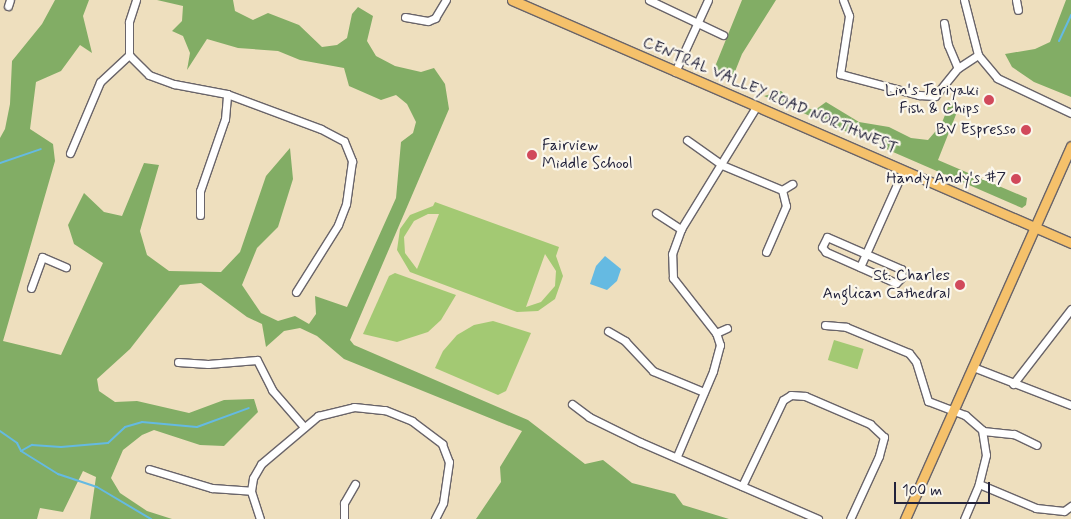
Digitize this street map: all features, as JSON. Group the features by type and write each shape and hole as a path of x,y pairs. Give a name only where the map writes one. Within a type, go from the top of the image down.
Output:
{"main road":[{"name":"CENTRAL VALLEY ROAD NORTHWEST","path":"512,0 1071,243"},
{"path":"905,519 1071,146"}],"street":[{"path":"70,153 100,82 129,55 129,22 136,0"},
{"path":"405,17 428,21 435,18 446,0"},
{"path":"649,0 723,35"},
{"path":"675,72 708,0"},
{"path":"843,0 849,16 840,74 933,96 941,93 958,68 978,55"},
{"path":"964,0 978,55 997,78 1071,113"},
{"path":"1016,0 1018,10"},
{"path":"944,23 948,45 958,68"},
{"path":"129,55 156,79 226,94 337,137 350,152 351,172 338,224 296,292"},
{"path":"200,215 200,191 224,119 226,94"},
{"path":"677,456 719,355 716,333 673,278 671,260 681,229 756,107"},
{"path":"687,140 696,149 722,165 782,190"},
{"path":"860,267 903,171"},
{"path":"782,190 792,184"},
{"path":"766,252 786,206 782,190"},
{"path":"656,212 681,229"},
{"path":"828,237 901,269 902,277 896,283 860,267 826,252 823,242 828,237"},
{"path":"31,288 42,257 66,267"},
{"path":"1013,384 1071,309"},
{"path":"825,325 846,327 909,353 916,362 928,401 974,420 983,431 986,454 979,484 964,519"},
{"path":"716,333 727,328"},
{"path":"608,331 624,341 653,371 704,392"},
{"path":"178,362 208,364 257,360 272,390 304,427"},
{"path":"973,367 1071,405"},
{"path":"742,486 783,400 791,395 806,396 870,424 884,437 879,456 850,519"},
{"path":"572,404 589,417 818,519"},
{"path":"260,519 251,491 253,478 261,464 318,416 344,408 371,408 412,421 432,434 447,452 449,462 443,504 435,519"},
{"path":"983,431 1014,434 1037,445"},
{"path":"149,469 212,488 251,491"},
{"path":"344,519 344,503 356,484"},
{"path":"979,484 1036,508 1064,511 1071,506"}],"green space":[{"path":"55,0 89,0 83,16 92,53 80,45 61,71 36,82 30,129 53,144 55,161 3,341 61,355 103,263 74,244 68,225 84,193 104,212 122,216 144,163 159,165 140,231 147,255 169,271 221,272 240,252 266,176 290,148 293,179 278,227 257,248 242,285 261,313 278,321 295,316 309,324 316,314 315,296 347,307 396,198 401,142 413,133 416,122 407,104 396,95 381,100 349,86 344,68 300,60 278,51 238,48 207,39 187,70 190,53 183,36 172,31 182,21 183,6 157,0 233,0 235,11 253,20 268,13 299,25 322,47 337,45 347,38 352,14 358,7 373,16 367,41 376,56 395,66 421,72 434,68 445,84 449,109 350,340 354,345 528,420 585,464 603,460 632,483 675,494 683,505 729,519 476,519 501,482 500,467 522,431 344,359 317,336 300,328 284,331 266,347 262,324 247,317 201,283 180,285 130,349 97,379 99,391 115,402 137,401 189,413 224,400 254,399 258,412 224,446 200,445 154,430 142,435 123,450 111,478 120,493 147,511 172,519 90,519 96,477 83,471 63,512 40,508 37,519 0,519 0,138 5,129 10,104 12,61 42,24"},
{"path":"742,0 776,0 742,54 732,79 714,69"},
{"path":"1066,0 1071,0 1071,97 1034,82 1012,67 1005,54 1035,49 1050,42"},
{"path":"781,91 798,106 815,110 826,102 859,122 889,127 911,138 928,140 941,125 953,95 957,112 938,160 1027,198 1026,205 1022,208 764,96"},
{"path":"435,202 559,247 556,256 563,276 555,299 538,311 517,312 410,272 397,250 400,229 410,215 433,206","holes":["428,214 439,214 417,269 405,253 404,237 414,221","545,254 556,271 555,286 541,302 526,307"]},
{"path":"395,273 456,295 441,320 428,332 397,342 363,334 389,276"},
{"path":"493,321 531,333 506,391 498,395 435,368 443,351 457,335 474,325"},
{"path":"834,340 864,349 858,369 828,360"}],"water":[{"path":"605,256 621,269 617,281 607,290 590,284 596,266"}],"waterway":[{"path":"1059,41 1071,15"},
{"path":"0,163 41,149"},
{"path":"21,451 32,445 61,447 108,443 125,427 142,422 197,427 249,408"},
{"path":"0,431 17,443 21,451 58,474 97,487 151,519"}],"place":[{"name":"Lin's Teriyaki Fish & Chips","path":"989,100"},
{"name":"BV Espresso","path":"1026,130"},
{"name":"Fairview Middle School","path":"532,155"},
{"name":"Handy Andy's #7","path":"1016,179"},
{"name":"St. Charles Anglican Cathedral","path":"960,285"}]}
